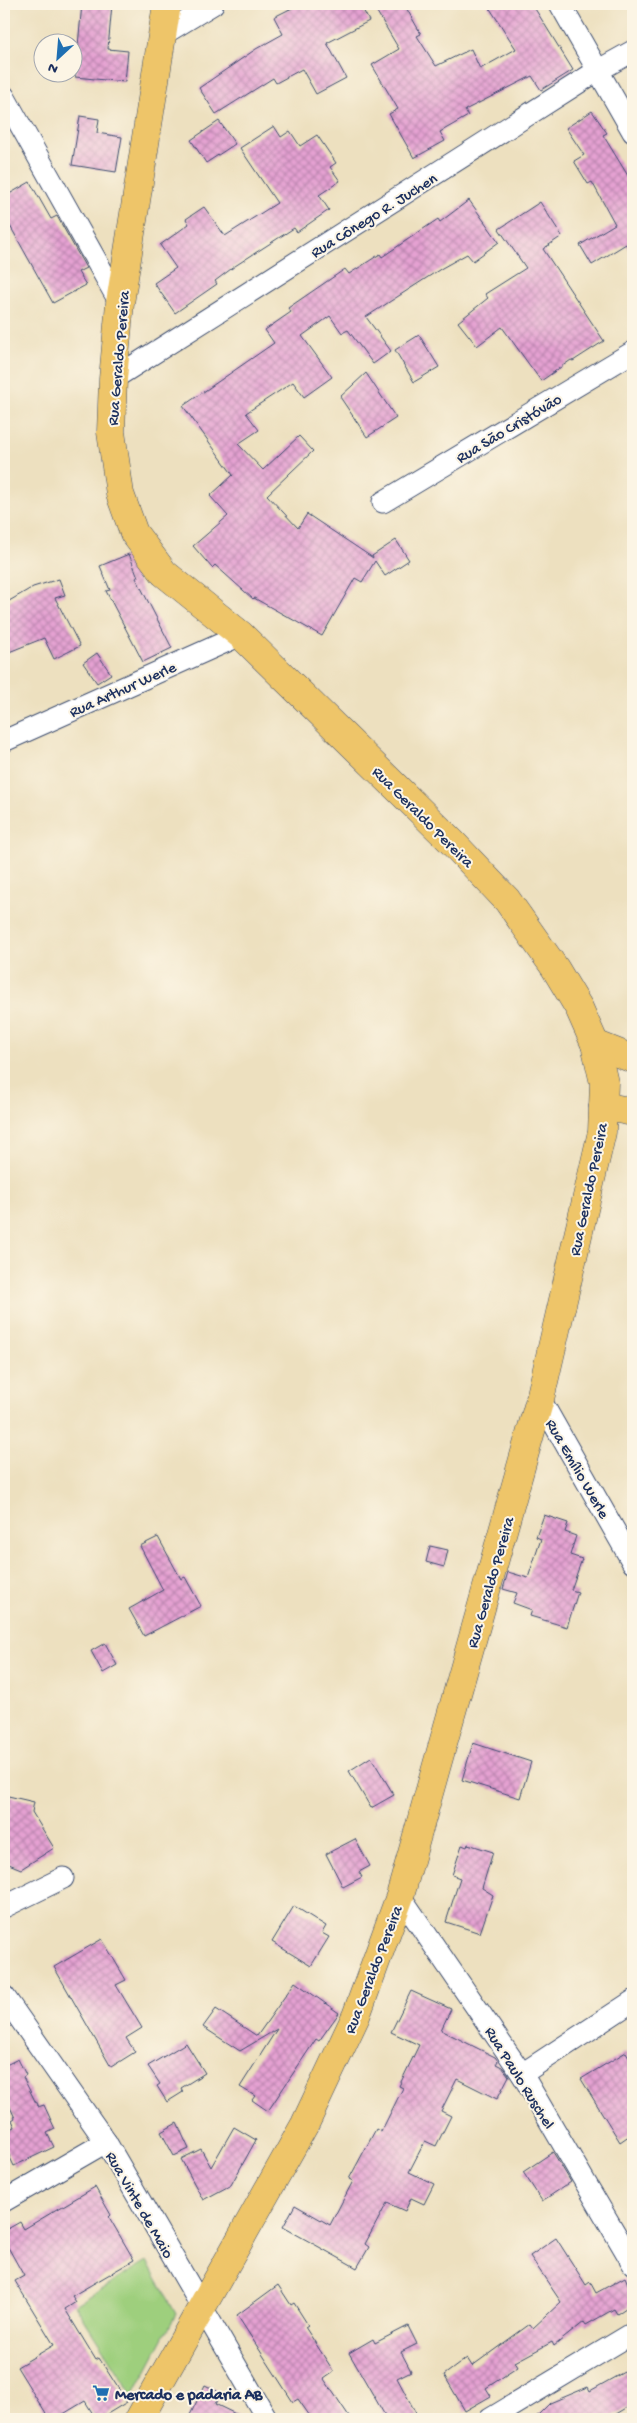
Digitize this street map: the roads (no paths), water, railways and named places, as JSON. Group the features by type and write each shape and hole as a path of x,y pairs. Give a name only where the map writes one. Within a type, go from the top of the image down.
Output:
{"main road":[{"name":"Rua Geraldo Pereira","path":"139,2419 305,2124 356,2016 400,1896 540,1399 602,1132 604,1083 595,1044 579,1008 555,968 507,900 451,841 240,635 164,573 134,533 118,485 111,432 113,379 120,302 167,4"},
{"path":"595,1044 633,1058"},
{"path":"603,1106 633,1112"}],"street":[{"path":"162,35 213,4"},
{"path":"560,4 633,132"},
{"name":"Rua Cônego R. Juchen","path":"113,379 597,71 633,51"},
{"path":"4,96 120,302"},
{"name":"Rua São Cristóvão","path":"383,502 633,352"},
{"name":"Rua Arthur Werle","path":"4,742 240,635"},
{"name":"Rua Emílio Werle","path":"540,1399 633,1563"},
{"path":"4,1907 63,1878"},
{"name":"Rua Paulo Ruschel","path":"400,1896 522,2074 633,2264"},
{"name":"Rua Vinte de Maio","path":"4,1996 106,2142 267,2419"},
{"path":"522,2074 633,2001"},
{"path":"4,2201 106,2142"},
{"path":"490,2419 633,2333"}],"place":[{"name":"Mercado e padaria AB","path":"101,2393"}]}
